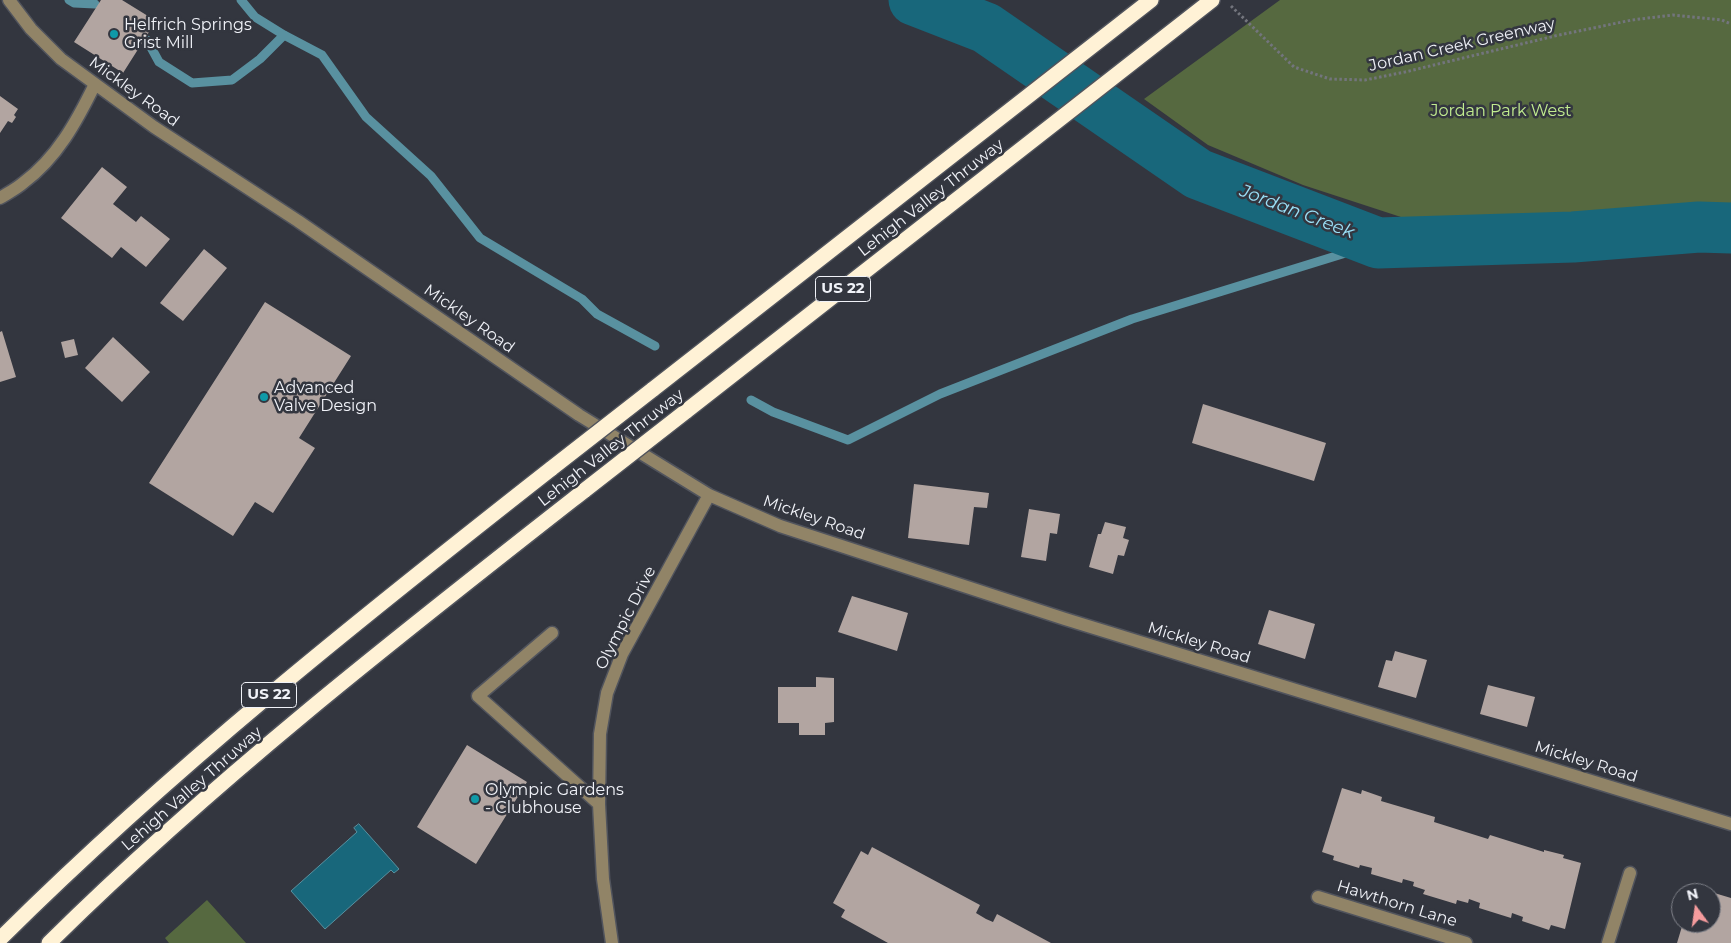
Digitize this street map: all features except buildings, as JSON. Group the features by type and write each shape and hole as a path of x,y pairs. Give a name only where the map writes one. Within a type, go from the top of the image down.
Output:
{"highway":[{"name":"Lehigh Valley Thruway","path":"0,939 51,888 158,791 268,696 404,584 1151,0"},
{"name":"Lehigh Valley Thruway","path":"49,943 189,812 306,712 427,614 1212,0"}],"street":[{"name":"Mickley Road","path":"9,0 31,29 55,53 154,128 298,221 579,414 709,495 780,526 1065,619 1731,824"},
{"path":"0,198 24,183 53,154 77,121 95,84"},
{"name":"Olympic Drive","path":"612,943 603,879 599,804 600,734 607,693 622,654 709,495"},
{"path":"552,633 478,696 599,804"},
{"path":"1608,943 1630,873"},
{"name":"Hawthorn Lane","path":"1318,897 1466,943"}],"path":[{"name":"Jordan Creek Greenway","path":"1225,0 1294,67 1330,79 1365,80 1559,35 1640,19 1673,15 1722,20 1731,24"}],"green space":[{"name":"Jordan Park West","path":"1280,0 1731,0 1731,214 1506,223 1404,218 1303,185 1208,145 1144,99"},
{"path":"207,900 246,943 169,943 165,938"}],"water":[{"path":"359,824 399,869 394,873 391,870 325,929 291,891 357,832 354,828"}],"waterway":[{"path":"69,0 74,3 95,4"},
{"path":"241,0 255,17 322,55 366,117 431,176 480,238 582,299 597,314 655,346"},
{"name":"Jordan Creek","path":"914,0 986,28 1198,174 1378,243 1573,237 1699,227 1731,228"},
{"path":"147,40 159,62 192,83 232,80 260,59 284,35"},
{"path":"751,400 773,412 848,440 940,394 1132,319 1378,243"}],"place":[{"name":"Helfrich Springs Grist Mill","path":"114,34"},
{"name":"Advanced Valve Design","path":"264,397"},
{"name":"Olympic Gardens - Clubhouse","path":"475,799"}]}
